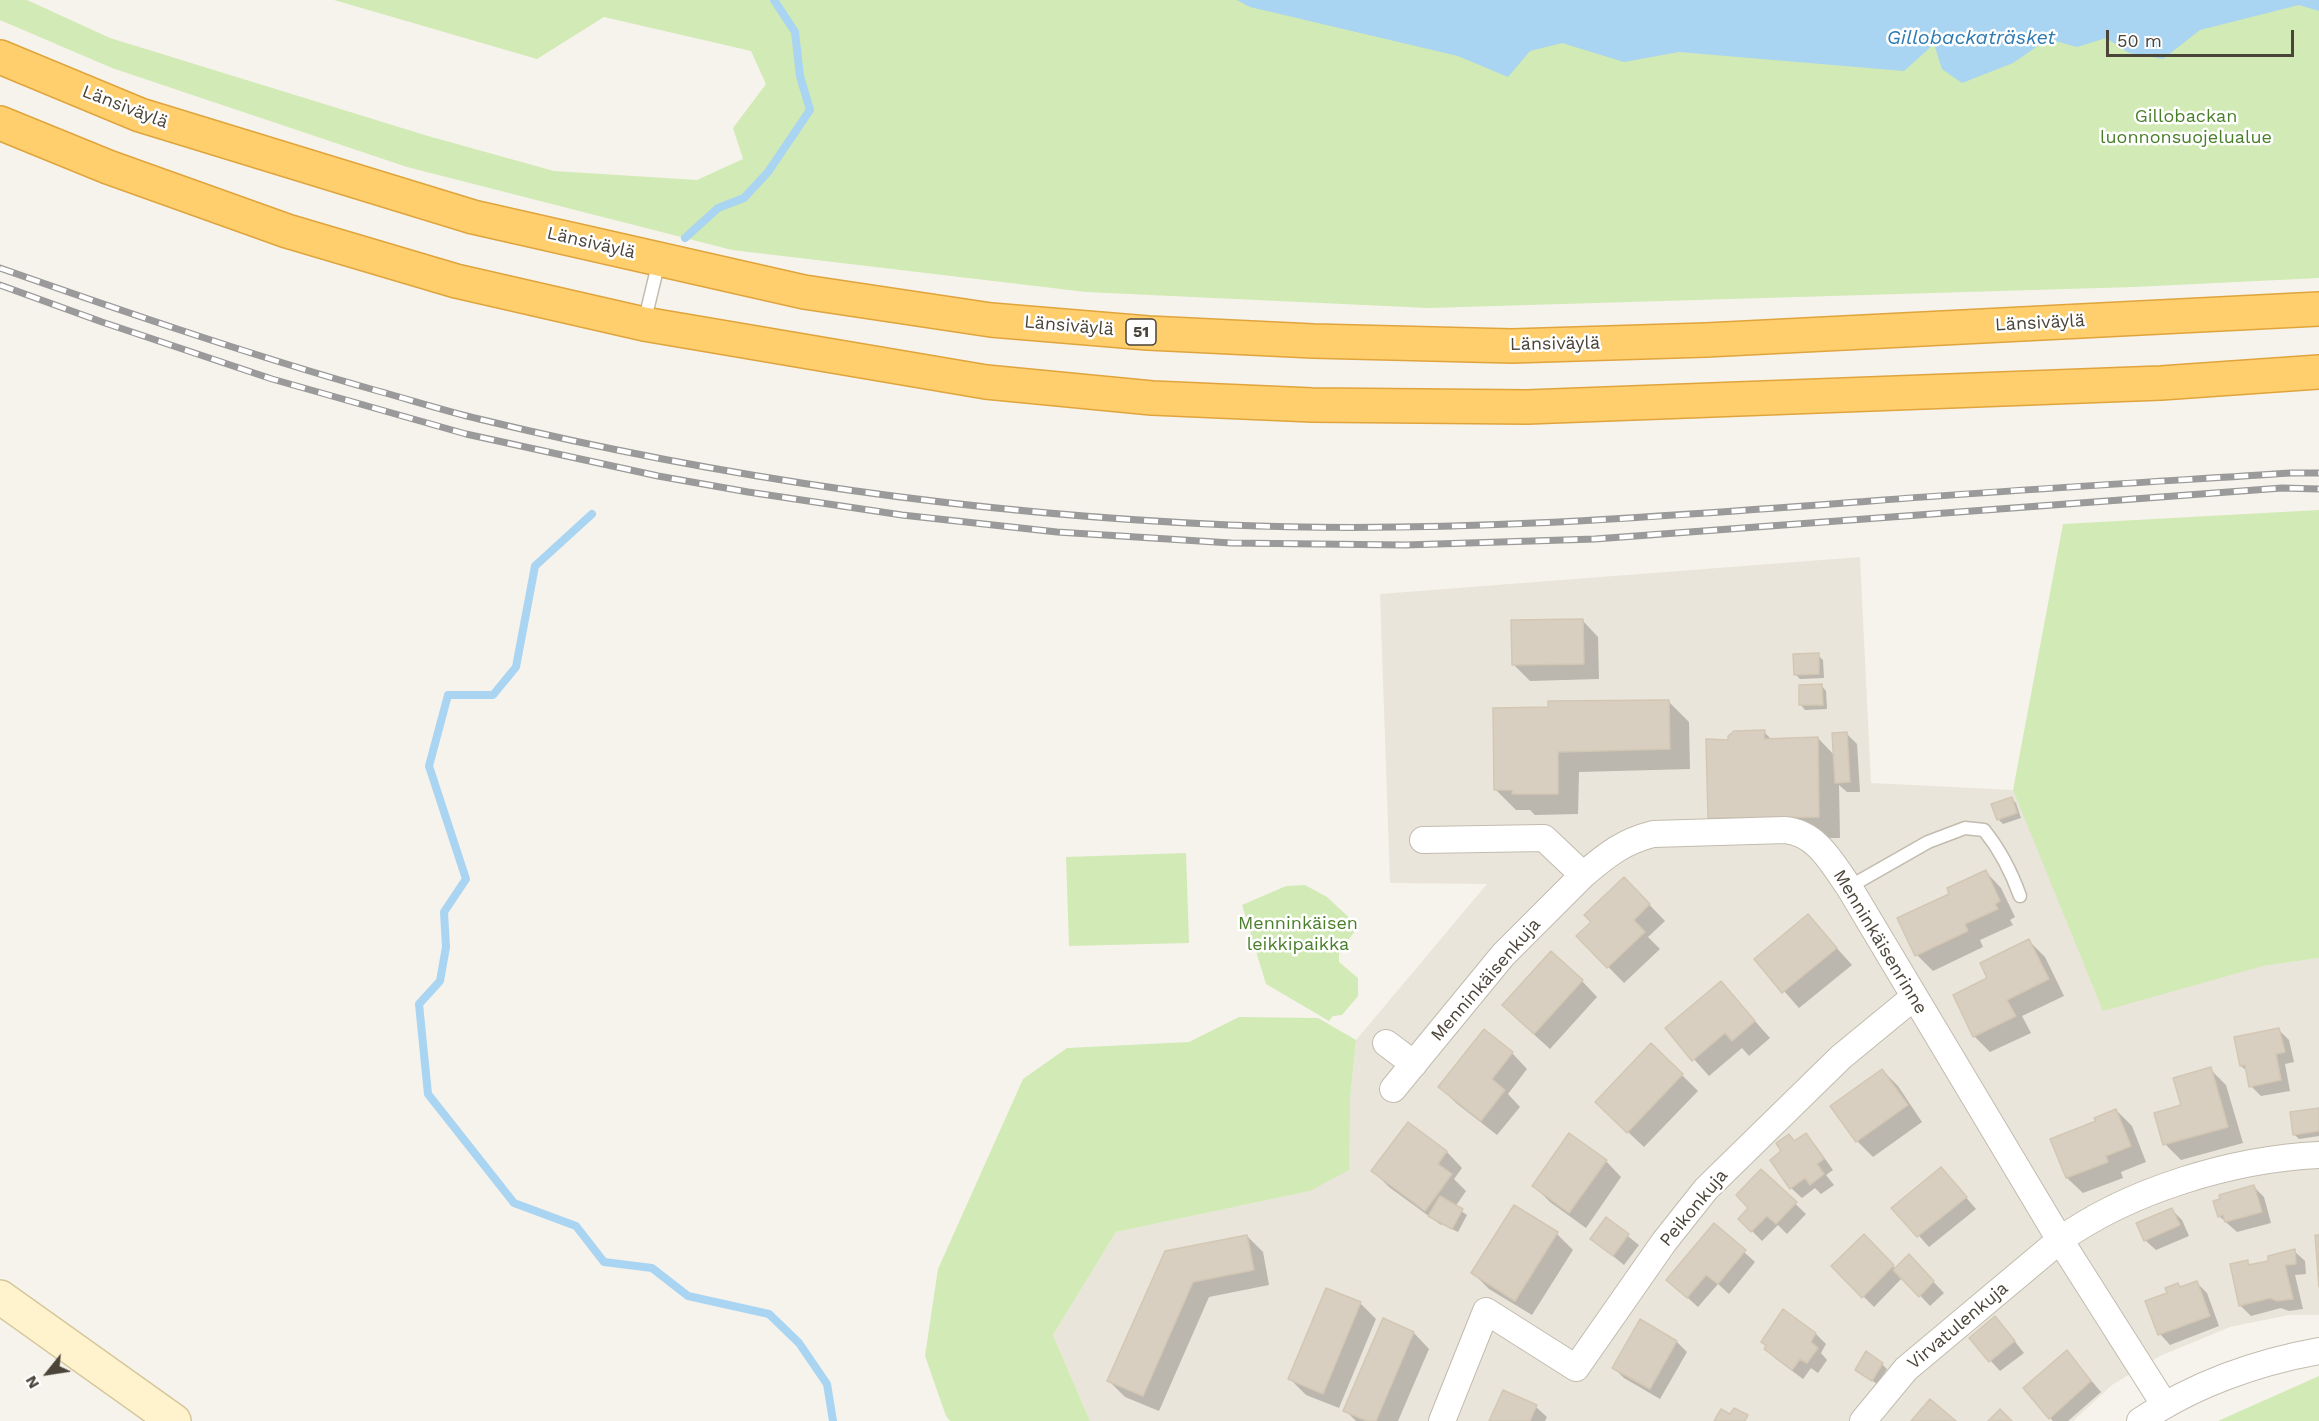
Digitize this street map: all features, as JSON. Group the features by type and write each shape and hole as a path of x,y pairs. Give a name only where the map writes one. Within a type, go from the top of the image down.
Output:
{"highway":[{"name":"Länsiväylä","path":"0,57 140,115 473,217 804,292 991,320 1148,333 1313,341 1512,346 1694,340 2319,309"},
{"path":"0,123 108,167 287,231 456,280 644,324 809,354 986,382 1152,398 1312,405 1527,407 1708,402 2161,383 2319,372"}],"main road":[{"path":"0,1297 174,1421"}],"street":[{"name":"Menninkäisenrinne","path":"1583,875 1615,848 1632,839 1653,834 1785,830 1805,834 1815,843 1829,857 1849,887 2060,1239 2164,1404"},
{"path":"1423,840 1544,837 1583,875"},
{"name":"Menninkäisenkuja","path":"1393,1089 1503,955 1583,875"},
{"name":"Peikonkuja","path":"1442,1421 1486,1311 1576,1368 1664,1242 1706,1189 1841,1057 1914,997"},
{"path":"1386,1043 1414,1064"},
{"name":"Virvatulenkuja","path":"1863,1421 1906,1369 2060,1239 2086,1221 2119,1204 2179,1182 2259,1162 2319,1155"},
{"path":"2140,1421 2164,1404 2206,1385 2253,1368 2319,1351"}],"lane":[{"path":"644,324 660,259"},
{"path":"1849,887 1928,842 1965,828 1984,830 1998,847 2009,866 2020,896"}],"shaded area":[{"path":"1860,557 1871,783 2013,790 2042,852 2263,966 2319,958 2319,1315 2289,1315 2230,1327 2160,1356 2112,1385 2073,1421 1090,1421 1053,1335 1116,1232 1310,1191 1350,1100 1356,1040 1487,884 1390,883 1380,594"}],"green space":[{"name":"Gillobackan luonnonsuojelualue","path":"0,0 27,0 110,38 428,136 554,171 697,180 743,159 733,128 766,84 751,51 604,17 537,59 334,0 2319,0 2319,278 2134,287 1428,308 1086,292 732,250 407,167 112,68 0,20"},
{"path":"2319,510 2319,958 2263,966 2103,1011 2013,790 2063,524"},
{"path":"1186,853 1189,943 1069,946 1066,857"},
{"name":"Menninkäisen leikkipaikka","path":"1305,885 1327,897 1355,923 1355,931 1339,952 1339,962 1358,978 1358,996 1342,1015 1333,1016 1329,1021 1266,984 1242,905 1286,886"},
{"path":"1239,1017 1318,1018 1356,1040 1350,1100 1349,1170 1310,1191 1116,1232 1053,1335 1090,1421 950,1421 946,1416 925,1356 938,1269 1023,1079 1067,1048 1189,1042"},
{"path":"2319,1376 2319,1421 2218,1421"}],"water":[{"name":"Gillobackaträsket","path":"1237,0 2319,0 2319,11 2299,5 2200,30 2163,59 2129,53 2106,38 2077,47 2048,39 2013,63 1962,83 1942,69 1934,44 1904,71 1679,52 1624,62 1562,43 1530,51 1508,77 1458,56 1250,7"}],"building":[{"path":"1583,619 1584,664 1512,665 1511,620"},
{"path":"1819,653 1819,674 1794,675 1793,654"},
{"path":"1822,684 1823,705 1799,705 1799,685"},
{"path":"1669,700 1670,749 1558,752 1558,794 1512,794 1513,790 1494,790 1493,708 1548,707 1548,701"},
{"path":"1765,730 1764,739 1818,737 1819,817 1708,818 1706,739 1728,740 1728,736 1734,731"},
{"path":"1847,732 1850,782 1835,783 1832,733"},
{"path":"2012,797 2017,813 1997,820 1991,804"},
{"path":"1986,870 2000,901 1995,904 1998,909 1965,924 1968,931 1915,956 1897,918 1949,894 1947,888"},
{"path":"1624,877 1650,904 1634,920 1645,932 1607,968 1576,936 1591,922 1584,915"},
{"path":"1808,914 1837,948 1782,993 1754,959"},
{"path":"2029,939 2049,979 2007,1000 2016,1016 1973,1037 1953,995 1987,978 1980,963"},
{"path":"1551,951 1583,980 1534,1034 1502,1005"},
{"path":"1721,981 1755,1021 1732,1041 1725,1033 1692,1061 1665,1028"},
{"path":"2279,1028 2285,1052 2276,1054 2281,1080 2249,1087 2245,1065 2240,1066 2234,1037"},
{"path":"1484,1029 1513,1052 1492,1079 1505,1090 1481,1121 1438,1087"},
{"path":"1651,1043 1683,1074 1627,1133 1595,1102"},
{"path":"2211,1067 2228,1127 2163,1145 2154,1113 2181,1105 2173,1078"},
{"path":"1882,1069 1908,1105 1856,1142 1830,1106"},
{"path":"2319,1108 2319,1131 2293,1135 2290,1112"},
{"path":"2116,1109 2131,1146 2106,1156 2108,1162 2066,1178 2050,1139 2096,1121 2094,1118"},
{"path":"1408,1122 1447,1151 1438,1164 1452,1174 1425,1211 1371,1171"},
{"path":"1569,1133 1607,1160 1569,1213 1532,1186"},
{"path":"1806,1133 1824,1159 1817,1164 1824,1174 1810,1185 1805,1178 1790,1189 1770,1160 1781,1151 1776,1143 1789,1134 1794,1141"},
{"path":"1941,1167 1967,1197 1917,1237 1891,1208"},
{"path":"1761,1169 1797,1202 1776,1224 1767,1216 1751,1232 1738,1219 1748,1208 1736,1195"},
{"path":"2254,1185 2262,1212 2225,1222 2223,1215 2218,1217 2213,1201 2220,1199 2219,1195"},
{"path":"1440,1196 1463,1209 1452,1229 1428,1216"},
{"path":"1514,1205 1558,1232 1515,1301 1471,1273"},
{"path":"2172,1208 2180,1225 2144,1241 2136,1223"},
{"path":"1606,1217 1629,1234 1613,1256 1590,1239"},
{"path":"1714,1223 1746,1250 1718,1284 1706,1275 1687,1298 1666,1280"},
{"path":"1864,1234 1894,1265 1862,1298 1831,1266"},
{"path":"1247,1235 1254,1270 1193,1282 1143,1396 1107,1381 1165,1251"},
{"path":"2315,1235 2319,1235 2319,1287"},
{"path":"2295,1249 2296,1264 2285,1265 2293,1299 2277,1301 2270,1298 2239,1306 2230,1264 2248,1260 2248,1265 2268,1261 2268,1256"},
{"path":"1909,1254 1934,1281 1919,1297 1893,1270"},
{"path":"2197,1281 2210,1316 2158,1335 2145,1301 2167,1293 2165,1288 2178,1283 2180,1287"},
{"path":"1326,1288 1361,1302 1323,1394 1288,1379"},
{"path":"1783,1309 1816,1333 1811,1342 1818,1348 1807,1363 1800,1359 1792,1370 1764,1349 1766,1345 1761,1342"},
{"path":"1995,1316 2015,1341 1989,1362 1969,1338"},
{"path":"1383,1318 1414,1332 1376,1421 1367,1421 1343,1411"},
{"path":"1640,1319 1677,1341 1650,1389 1612,1368"},
{"path":"2067,1350 2091,1381 2049,1419 2023,1388"},
{"path":"1866,1351 1883,1363 1872,1381 1855,1370"},
{"path":"1503,1390 1537,1405 1530,1421 1489,1421"},
{"path":"1930,1399 1956,1421 1911,1421"},
{"path":"1734,1408 1748,1415 1745,1421 1714,1421 1721,1409 1730,1414"},
{"path":"2000,1409 2012,1421 1988,1421"}],"waterway":[{"path":"685,238 718,208 744,198 768,172 810,110 800,76 795,32 774,0"},
{"path":"592,514 535,566 516,667 493,695 448,695 429,766 466,879 444,912 446,947 440,981 419,1004 428,1094 514,1203 576,1226 604,1262 652,1268 688,1296 769,1314 799,1343 827,1384 833,1421"}],"railway":[{"path":"0,268 235,348 479,419 571,440 758,476 851,490 1040,512 1229,525 1470,526 1631,518 2028,490 2319,473"},
{"path":"0,285 272,379 466,434 658,476 748,492 902,515 1057,532 1231,543 1405,545 1595,539 2282,488 2319,489"}]}
